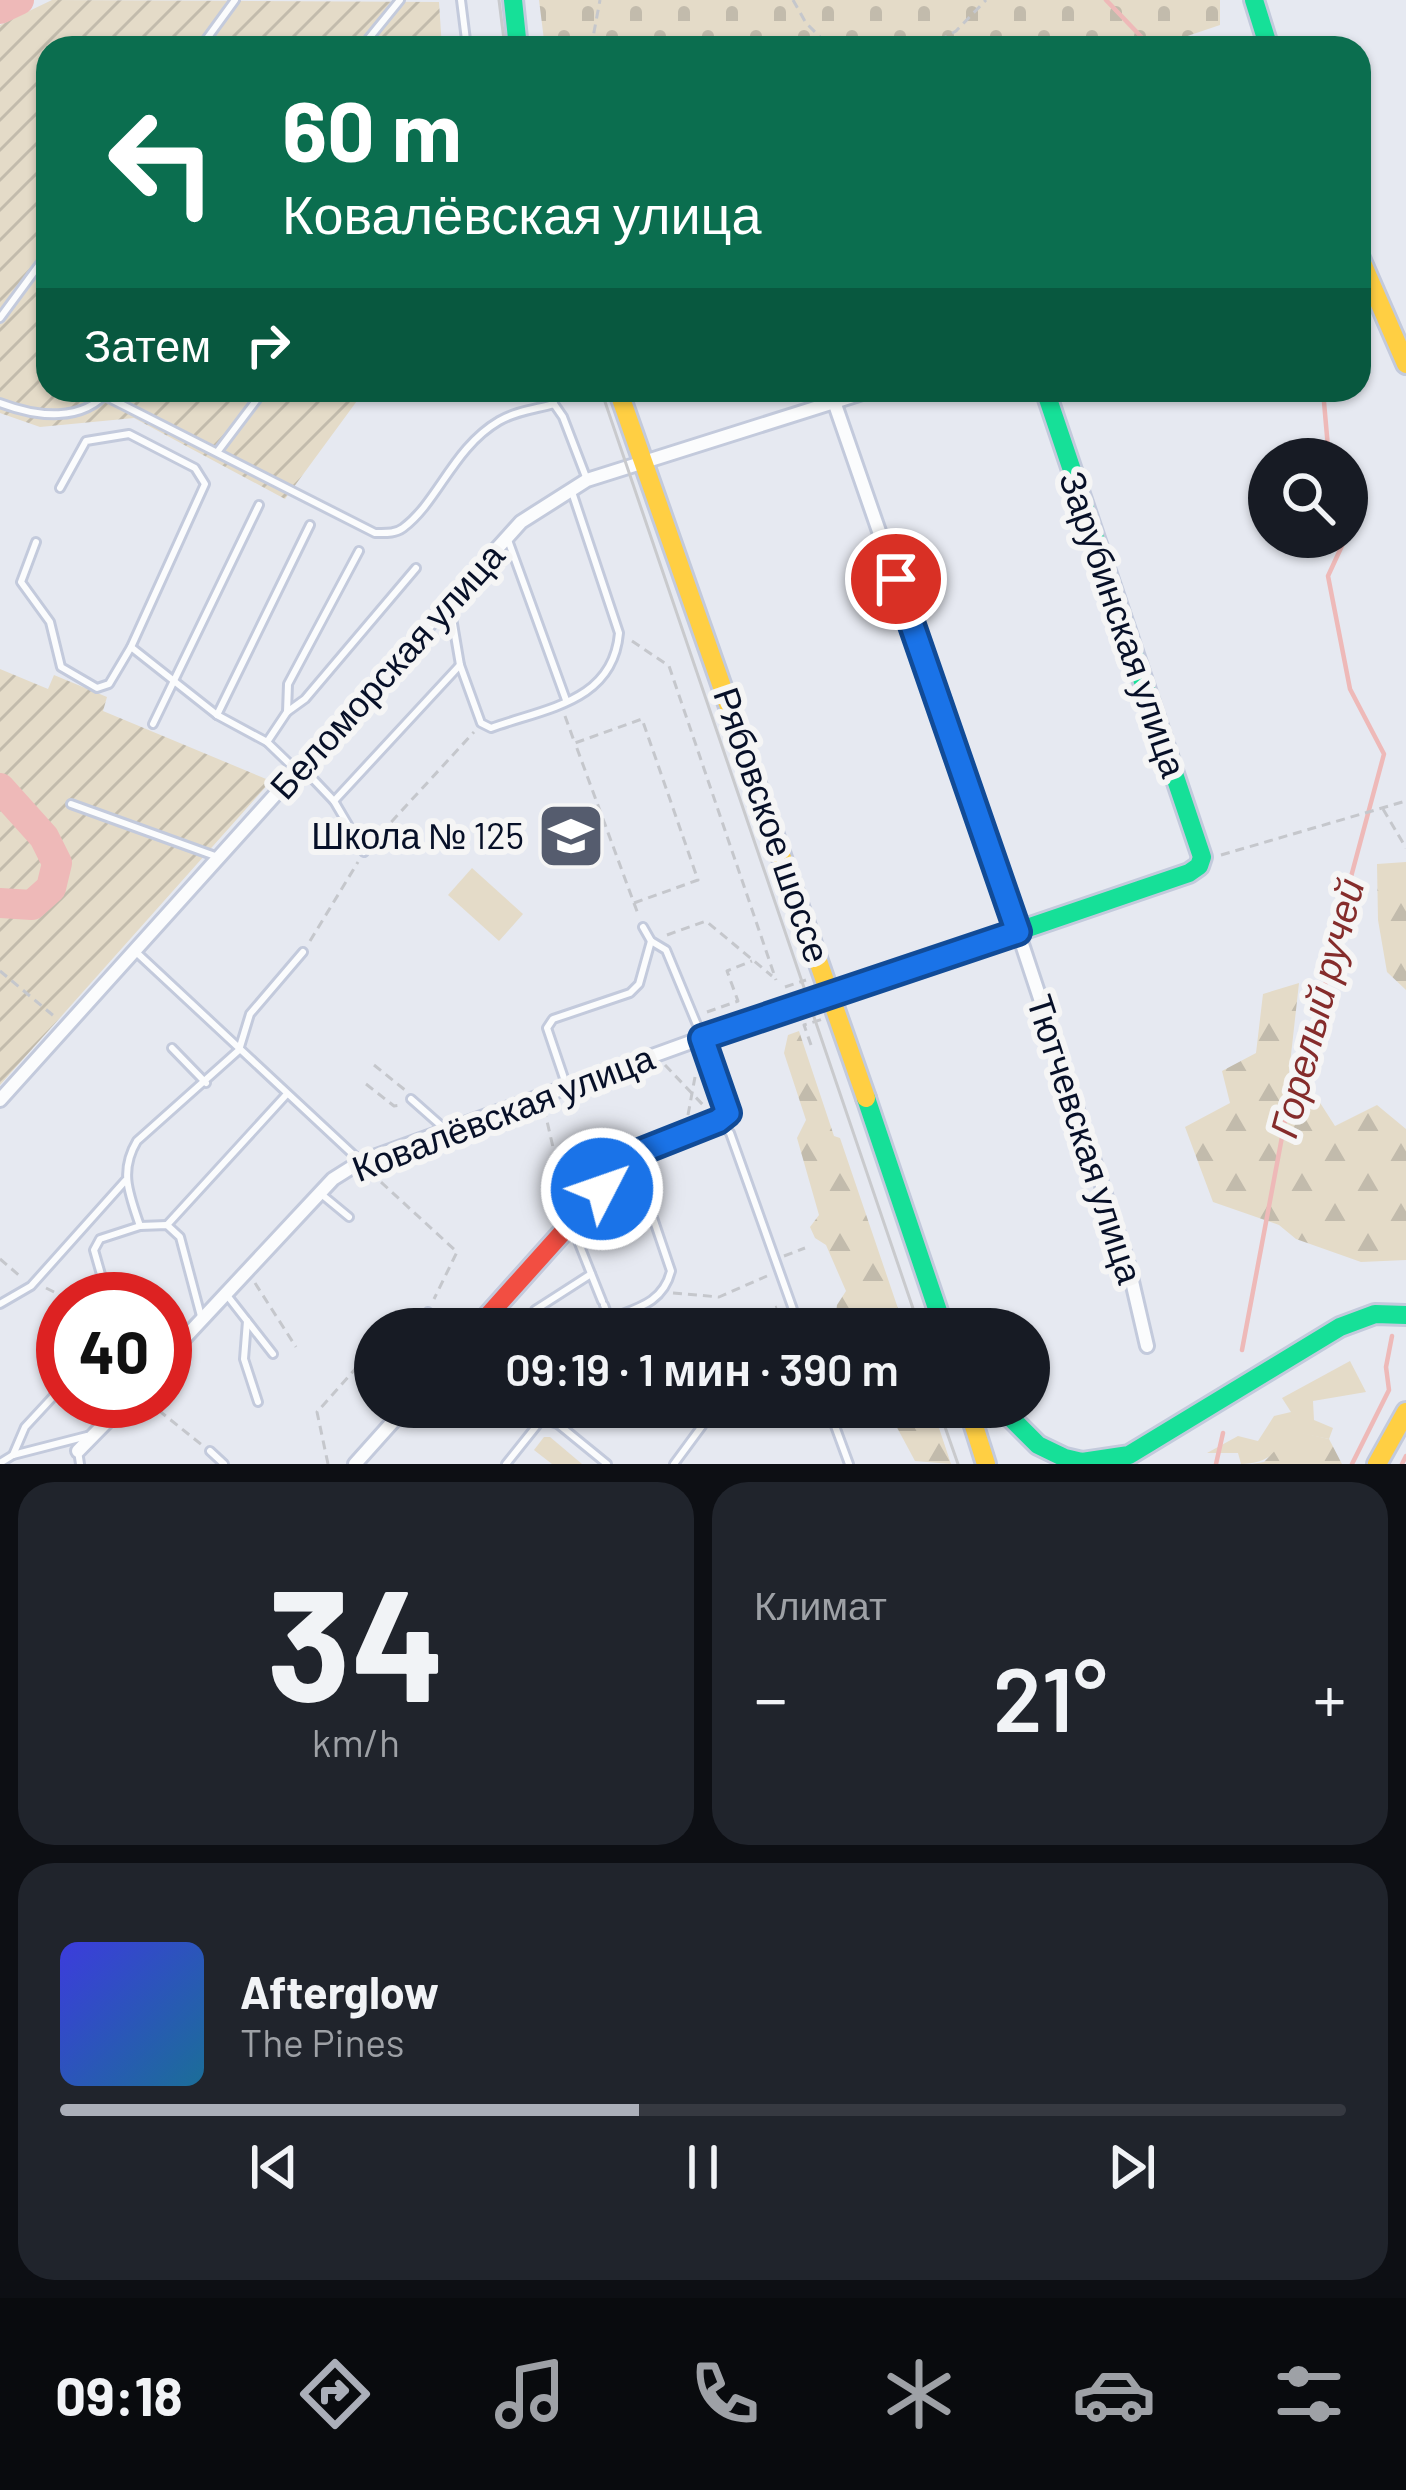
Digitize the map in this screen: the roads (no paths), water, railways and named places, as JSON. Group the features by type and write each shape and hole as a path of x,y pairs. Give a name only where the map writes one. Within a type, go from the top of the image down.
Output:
{"main road":[{"path":"513,0 517,36"},
{"path":"1254,0 1265,36"},
{"path":"1371,284 1406,364"},
{"name":"Рябовское шоссе","path":"623,402 937,1308"},
{"name":"Зарубинская улица","path":"1049,402 1202,857"},
{"name":"Ковалёвская улица","path":"718,1121 728,1113 702,1038 831,1006 1018,932 1189,873 1202,857"},
{"path":"495,1308 632,1155 718,1121"},
{"path":"1020,1428 1037,1445 1082,1462 1126,1460 1340,1327 1375,1314 1406,1315"},
{"path":"1377,1464 1406,1412"},
{"path":"975,1428 986,1464"}],"street":[{"name":"Беломорская улица","path":"0,1100 520,522 587,480 814,402"},
{"name":"Тютчевская улица","path":"834,402 1018,932 1128,1264 1148,1346"},
{"name":"Ковалёвская улица","path":"192,1331 333,1179 361,1162 702,1038"},
{"path":"79,1458 101,1428"},
{"path":"355,1464 387,1428"},
{"path":"1037,1445 1050,1464"}],"lane":[{"path":"209,36 236,0"},
{"path":"371,36 400,0"},
{"path":"461,0 465,36"},
{"path":"0,317 36,269"},
{"path":"0,404 70,414 97,402"},
{"path":"124,402 375,533 404,527 458,457 497,422 554,404 587,480"},
{"path":"218,452 255,402"},
{"path":"36,542 21,582 50,622 61,668 97,688 109,685 206,484 194,468 129,434 86,441 60,488"},
{"path":"449,600 460,665 481,724 490,728 589,692 617,656 619,633 571,489"},
{"path":"153,724 260,506"},
{"path":"217,715 310,525"},
{"path":"507,537 564,701"},
{"path":"286,712 288,684 359,551"},
{"path":"267,742 286,712 305,699 416,568"},
{"path":"131,647 217,715 267,742 297,771 314,780 334,801 364,852"},
{"path":"334,801 460,665"},
{"path":"71,805 218,858"},
{"path":"643,927 651,941 666,950 702,1038"},
{"path":"567,1087 547,1028 553,1019 630,993 639,984 651,941"},
{"path":"134,950 361,1162"},
{"path":"140,1226 125,1181 127,1158 137,1141 239,1050 250,1014 303,952"},
{"path":"172,1048 206,1083"},
{"path":"167,1226 286,1095"},
{"path":"411,1099 446,1130"},
{"path":"718,1121 730,1133 792,1308"},
{"path":"632,1155 671,1271 668,1286 654,1302 639,1308"},
{"path":"0,1304 31,1286 125,1181"},
{"path":"320,1193 349,1217"},
{"path":"571,1223 605,1308"},
{"path":"100,1272 94,1250 100,1239 140,1226 167,1226 180,1237 202,1320"},
{"path":"538,1308 591,1274"},
{"path":"226,1294 273,1354"},
{"path":"247,1321 244,1359 258,1402"},
{"path":"13,1455 36,1416"},
{"path":"511,1462 536,1428"},
{"path":"563,1428 607,1464"},
{"path":"674,1464 701,1428"},
{"path":"836,1428 849,1464"},
{"path":"0,1463 98,1431"},
{"path":"210,1451 224,1464"}],"waterway":[{"path":"0,9 19,0"},
{"name":"Горелый ручей","path":"1106,0 1140,36"},
{"name":"Горелый ручей","path":"1324,402 1327,438"},
{"name":"Горелый ручей","path":"1242,1350 1291,1089 1317,1038 1330,955 1384,754 1350,689 1328,576 1336,558"},
{"path":"0,788 44,837 57,863 51,888 32,905 0,903"},
{"path":"1352,1464 1389,1390 1386,1367 1392,1336"},
{"name":"Горелый ручей","path":"1216,1464 1223,1433"},
{"path":"1402,1464 1406,1456"}],"tram line":[{"path":"499,0 504,36"},
{"path":"605,402 913,1308"},
{"path":"945,1428 958,1464"}],"place":[{"name":"Школа № 125","path":"571,836"}]}
